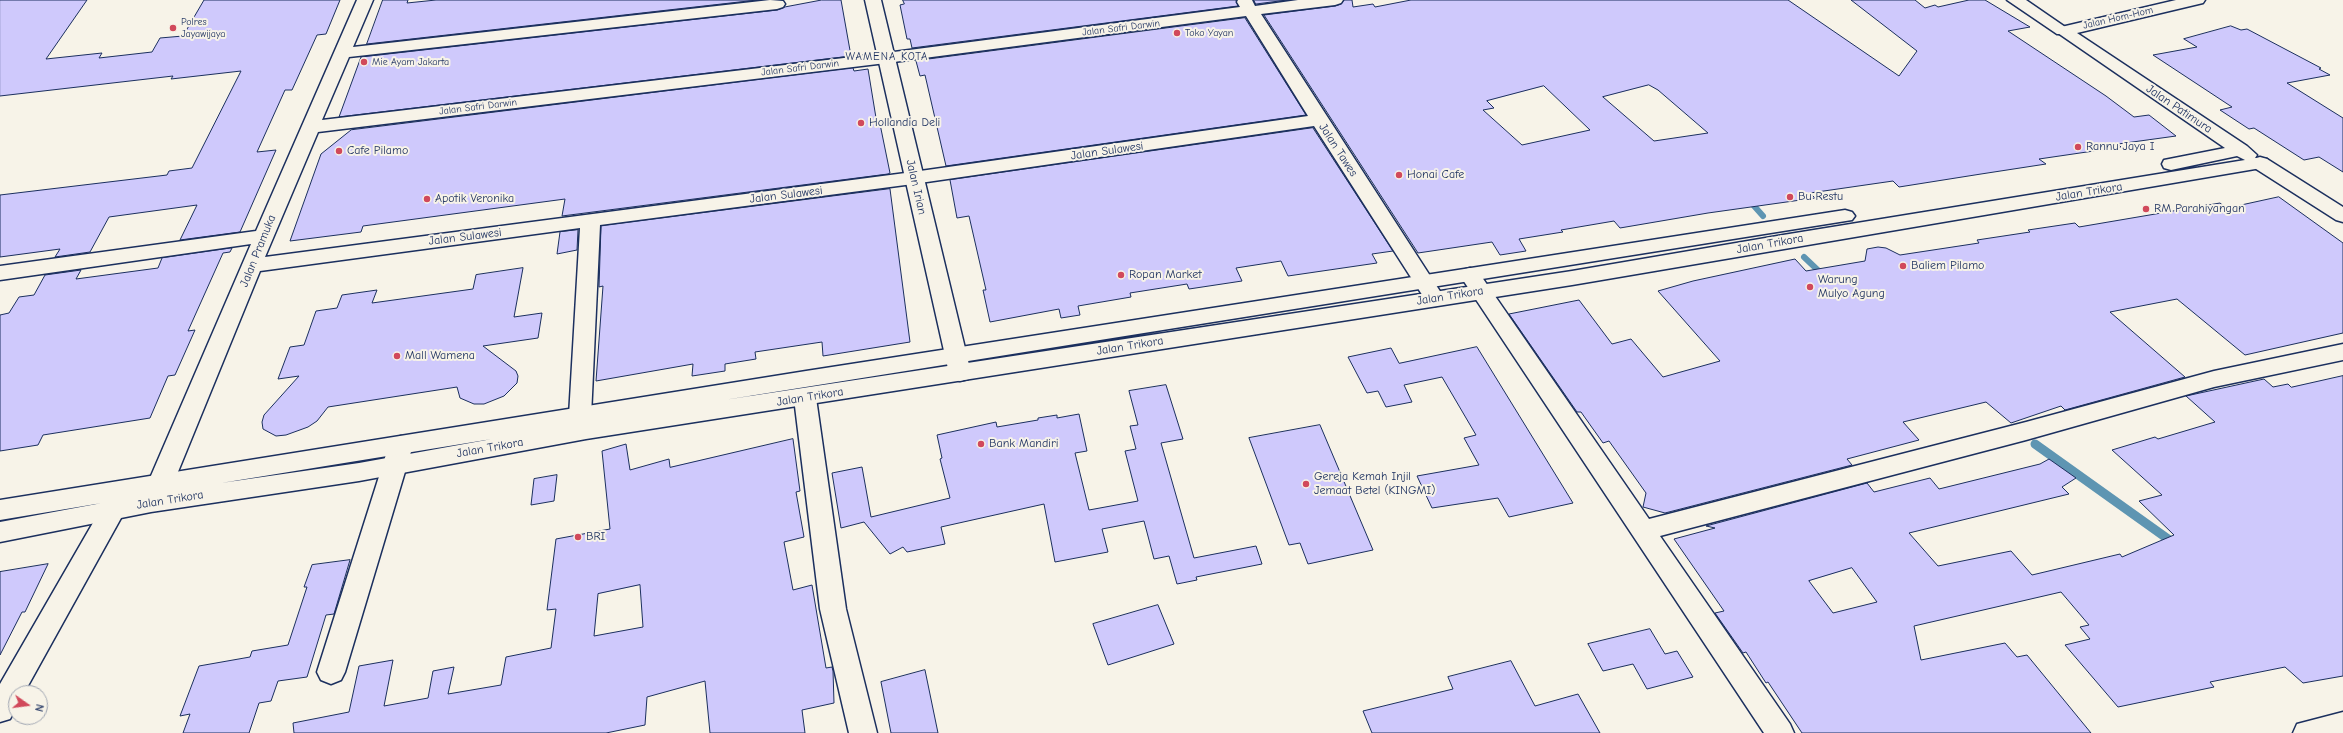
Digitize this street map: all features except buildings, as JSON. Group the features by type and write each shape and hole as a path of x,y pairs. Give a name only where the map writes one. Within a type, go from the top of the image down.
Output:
{"main road":[{"name":"Jalan Pramuka","path":"156,493 365,0"},
{"name":"Jalan Irian","path":"873,0 913,178 958,365"},
{"name":"Jalan Safri Darwin","path":"311,127 886,58 1248,6 1335,0"},
{"name":"Jalan Patimura","path":"2015,0 2260,163 2343,216"},
{"name":"Jalan Hom-Hom","path":"2063,31 2197,0"},
{"path":"343,53 777,4"},
{"name":"Jalan Tawes","path":"1248,6 1319,120 1430,291"},
{"name":"Jalan Sulawesi","path":"252,265 913,178 1319,120"},
{"name":"Jalan Trikora","path":"399,455 580,416 958,365 1430,291 2183,162 2241,150"},
{"name":"Jalan Trikora","path":"1475,283 1572,278 1783,241 2260,163"},
{"path":"580,416 590,220"},
{"path":"0,273 264,236"},
{"path":"1475,283 1780,733"},
{"path":"1642,531 2026,431 2214,379 2343,352"},
{"name":"Jalan Trikora","path":"0,510 156,493 399,455 586,430 805,398 958,365"},
{"path":"805,398 834,609 863,733"},
{"path":"331,672 399,455"},
{"name":"Jalan Trikora","path":"0,532 114,509 156,493"},
{"path":"0,710 114,509"},
{"path":"2307,733 2343,725"}],"waterway":[{"path":"1747,198 1763,216"},
{"path":"1804,257 1824,276"},
{"path":"2035,444 2175,544"}],"place":[{"name":"Polres Jayawijaya","path":"173,28"},
{"name":"Toko Yayan","path":"1177,33"},
{"name":"Mie Ayam Jakarta","path":"364,62"},
{"name":"Hollandia Deli","path":"861,123"},
{"name":"Rannu Jaya I","path":"2078,147"},
{"name":"Cafe Pilamo","path":"339,151"},
{"name":"Honai Cafe","path":"1399,175"},
{"name":"Bu Restu","path":"1790,197"},
{"name":"Apotik Veronika","path":"427,199"},
{"name":"RM Parahiyangan","path":"2146,209"},
{"name":"Baliem Pilamo","path":"1903,266"},
{"name":"Ropan Market","path":"1121,275"},
{"name":"Warung Mulyo Agung","path":"1810,287"},
{"name":"Mall Wamena","path":"397,356"},
{"name":"Bank Mandiri","path":"981,444"},
{"name":"Gereja Kemah Injil Jemaat Betel (KINGMI)","path":"1306,484"},
{"name":"BRI","path":"578,537"}],"district":[{"name":"WAMENA KOTA","path":"887,57"}]}
